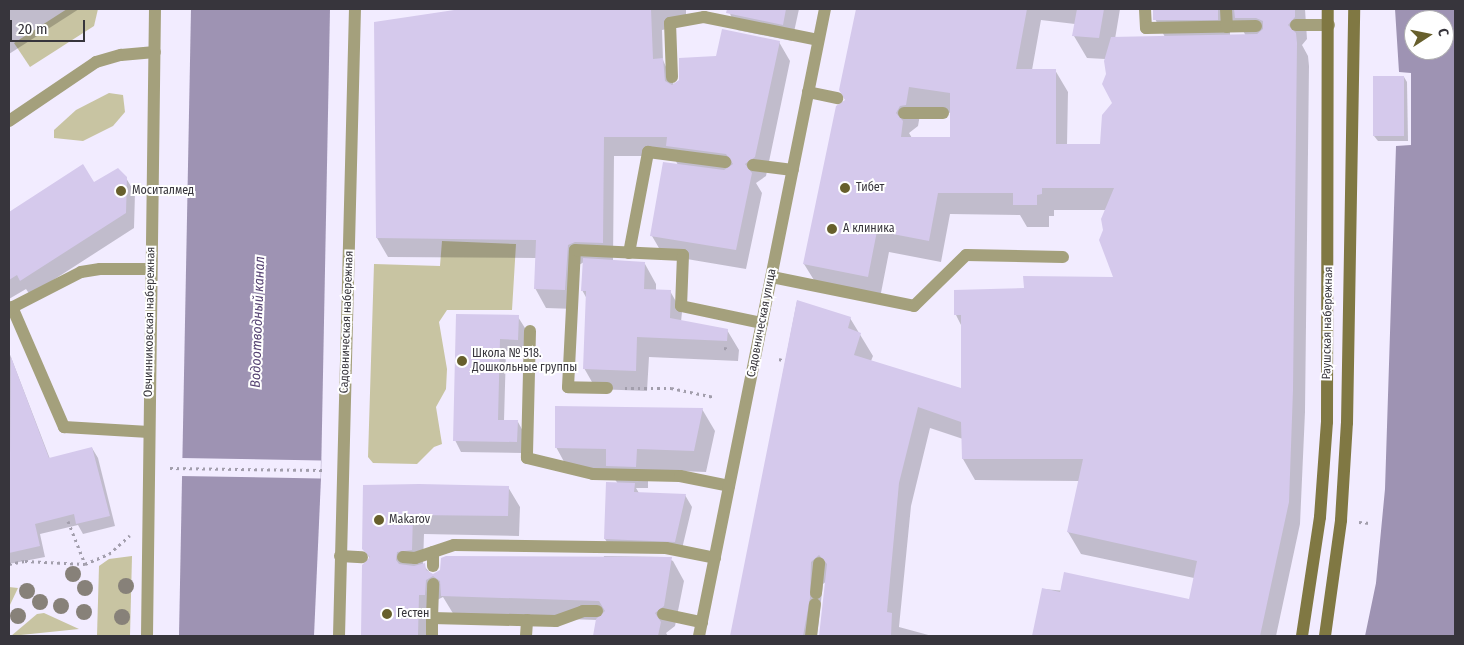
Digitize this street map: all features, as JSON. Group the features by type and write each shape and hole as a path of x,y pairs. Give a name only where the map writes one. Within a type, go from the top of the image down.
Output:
{"main road":[{"name":"Раушская набережная","path":"1302,636 1320,517 1326,422 1328,9"},
{"name":"Раушская набережная","path":"1325,636 1341,520 1347,423 1354,9"}],"street":[{"name":"Овчинниковская набережная","path":"147,636 150,269 155,9"},
{"name":"Садовническая набережная","path":"339,636 355,9"},
{"name":"Садовническая улица","path":"699,636 824,9"},
{"path":"1145,9 1146,28 1256,26"},
{"path":"1226,9 1227,27"},
{"path":"672,77 670,23 696,14 818,40"},
{"path":"1296,25 1329,25"},
{"path":"9,121 96,62 121,54 155,52"},
{"path":"808,92 837,98"},
{"path":"904,113 943,113"},
{"path":"629,253 648,152 724,162"},
{"path":"753,165 793,170"},
{"path":"607,388 568,387 575,250 683,255 681,306 762,322"},
{"path":"772,277 914,306 966,255 1063,257"},
{"path":"149,432 64,427 11,308 81,272 100,269 150,269"},
{"path":"530,331 527,458 593,474 680,476 729,486"},
{"path":"403,557 433,552 454,545 666,548 715,558"},
{"path":"433,552 433,566"},
{"path":"340,556 362,557"},
{"path":"812,636 819,563"},
{"path":"432,636 433,584"},
{"path":"432,618 556,621 582,611 597,611"},
{"path":"663,614 702,622"},
{"path":"526,636 527,620"}],"path":[{"path":"724,348 730,349"},
{"path":"607,388 671,388 714,398"},
{"path":"170,468 322,470"},
{"path":"68,521 84,564"},
{"path":"9,564 25,561 84,564 109,554 127,535 134,535"}],"shaded area":[{"path":"67,9 98,9 94,26 30,67 14,43"},
{"path":"109,93 123,95 125,112 113,126 83,141 54,138 54,130 76,110"},
{"path":"442,241 516,244 512,310 447,310 439,322 447,369 446,389 436,407 442,444 434,447 417,464 373,463 368,457 374,264 440,266"},
{"path":"132,556 130,636 97,636 99,566 109,559"},
{"path":"9,587 18,588 9,607"},
{"path":"44,613 79,629 11,636 37,614"}],"water":[{"name":"Водоотводный канал","path":"191,9 330,9 321,478 314,636 179,636"},
{"path":"1395,9 1455,9 1455,636 1365,636 1376,583 1385,489 1396,146 1411,145 1411,73 1399,72"}],"pier":[{"path":"181,458 321,460 321,478 181,476"}],"building":[{"path":"461,9 651,9 653,59 663,58 665,81 672,85 679,80 679,58 716,56 722,29 780,41 755,157 745,164 752,173 736,250 650,236 663,162 724,170 733,164 726,154 666,146 667,137 604,137 603,243 575,242 568,245 565,290 534,289 536,240 376,238 374,22"},
{"path":"727,9 786,9 783,25 726,13"},
{"path":"856,9 1027,9 1016,69 1056,69 1056,144 1100,144 1102,115 1112,103 1102,84 1106,74 1104,61 1111,37 1257,34 1263,29 1263,21 1256,18 1235,18 1234,9 1295,9 1295,17 1288,25 1296,33 1297,43 1293,390 1289,502 1260,636 1032,636 1042,588 1060,592 1064,572 1189,599 1197,561 1067,532 1083,459 962,459 961,422 918,407 899,483 887,612 892,613 891,636 819,636 827,564 819,555 811,562 810,598 803,636 730,636 797,300 851,317 848,328 861,333 854,355 961,388 961,315 954,315 954,290 1024,288 1023,276 1113,277 1099,240 1103,230 1101,219 1114,188 1042,188 1042,194 1037,195 1037,205 1013,205 1013,193 938,193 929,241 877,231 868,277 803,264 836,106 845,100 839,90","holes":["909,87 950,93 950,137 901,137 903,121 896,113 900,106 906,105"]},
{"path":"1077,9 1104,9 1099,38 1072,36"},
{"path":"1153,9 1218,9 1218,20 1153,20"},
{"path":"1373,76 1404,76 1404,136 1373,136"},
{"path":"83,164 94,182 118,168 127,177 126,213 20,281 17,275 9,280 9,212"},
{"path":"583,258 645,262 644,289 671,290 670,318 728,329 727,341 637,337 636,371 583,369 586,291 581,291"},
{"path":"456,314 519,315 518,340 500,339 498,420 518,420 517,442 453,441"},
{"path":"11,357 49,458 92,447 110,516 76,524 74,514 35,524 40,546 9,553"},
{"path":"555,406 703,408 694,451 637,449 636,467 606,466 606,449 555,448"},
{"path":"606,482 635,483 634,492 686,494 675,542 604,539"},
{"path":"363,485 509,486 508,516 413,515 412,550 397,552 396,560 399,564 414,566 425,563 426,570 433,574 440,570 441,558 446,556 672,557 664,606 655,613 661,622 658,636 593,636 596,619 605,611 599,601 441,596 440,581 433,576 426,580 425,595 419,595 418,636 361,636 362,565 370,557 362,549"}],"place":[{"name":"Тибет","path":"845,188"},
{"name":"Моситалмед","path":"121,191"},
{"name":"А клиника","path":"832,229"},
{"name":"Школа № 518. Дошкольные группы","path":"462,361"},
{"name":"Makarov","path":"379,520"},
{"name":"Гестен","path":"387,614"}]}
